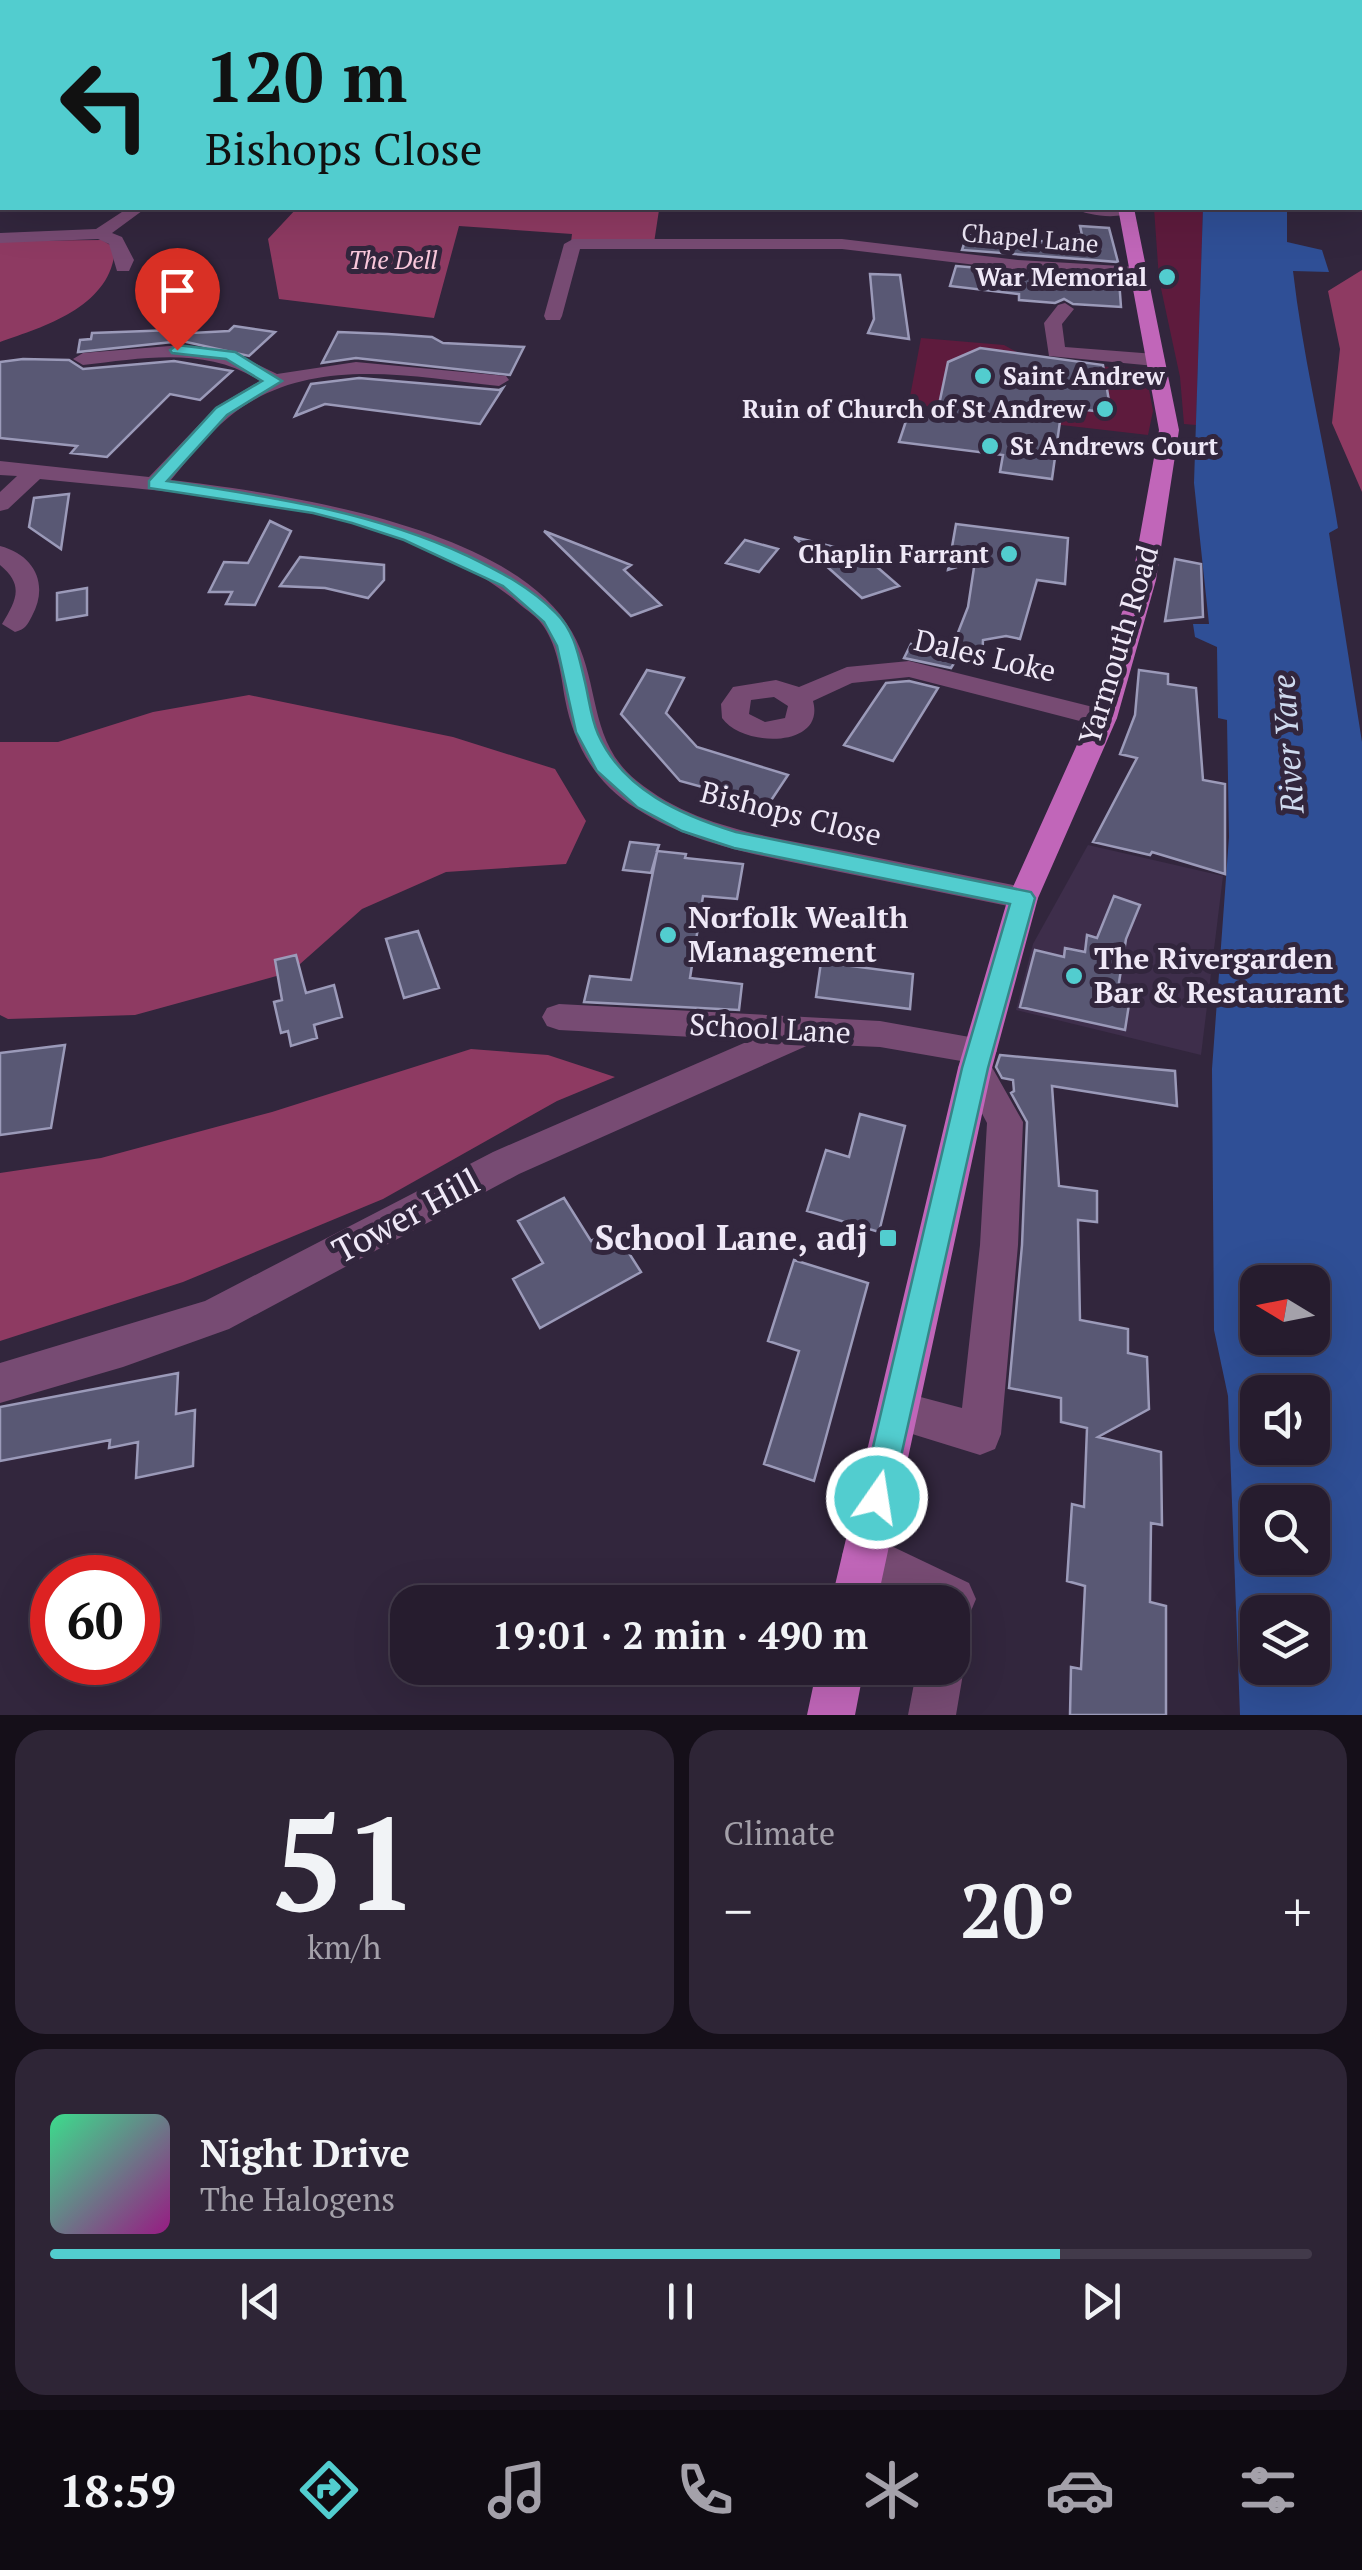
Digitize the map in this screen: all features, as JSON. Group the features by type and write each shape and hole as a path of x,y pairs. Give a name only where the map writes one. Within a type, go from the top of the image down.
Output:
{"main road":[{"name":"Yarmouth Road","path":"858,1585 977,1060 1023,898 1103,718 1144,580 1169,430 1126,210"},
{"path":"831,1715 837,1685"}],"street":[{"path":"100,234 135,210"},
{"path":"0,238 100,234 116,242 125,260 123,267"},
{"name":"Chapel Lane","path":"553,316 573,244 842,244 1018,265 1138,272"},
{"path":"1066,309 1053,323 1046,351 1155,360"},
{"path":"83,358 205,350 230,355 274,381"},
{"path":"154,484 221,412 274,381 303,373 356,368 498,380"},
{"name":"Bishops Close","path":"2,456 36,472 154,484 314,508 435,546 509,582 552,619 567,646 586,732 605,766 644,802 690,826 734,840 1023,898"},
{"path":"0,504 36,472"},
{"path":"0,553 28,574 31,586 28,603 15,624"},
{"name":"Dales Loke","path":"796,698 846,675 909,669 1103,718"},
{"name":"School Lane","path":"559,1018 880,1034 977,1060"},
{"name":"Tower Hill","path":"0,1383 123,1348 215,1316 506,1163 806,1031"},
{"path":"898,1411 980,1434 998,1246 1004,1122 977,1060"},
{"path":"864,1555 925,1585"},
{"path":"932,1715 937,1685"}],"shaded area":[{"path":"1154,210 1203,210 1196,425 1184,424 1180,377 1159,279"},
{"path":"921,338 1004,345 1022,355 1024,364 1145,368 1153,411 1148,435 957,413 909,402"},
{"path":"1088,845 1223,876 1201,1055 1016,1010 1033,944"}],"green space":[{"name":"The Dell","path":"295,210 659,210 654,243 571,242 572,234 459,226 434,318 279,299 268,239"},
{"path":"102,240 115,248 111,268 89,299 56,321 0,342 0,241"},
{"path":"1362,270 1362,492 1332,423 1340,349 1328,291"},
{"path":"249,695 453,737 555,769 586,821 566,864 446,872 362,909 291,972 135,1015 8,1019 0,1015 0,742 58,742 153,712"},
{"path":"471,1049 548,1055 615,1077 557,1101 383,1199 183,1282 0,1341 0,1173 101,1158 272,1112"}],"water":[{"name":"River Yare","path":"1203,210 1287,210 1287,242 1322,250 1329,272 1293,271 1338,528 1329,533 1362,742 1362,1715 1240,1715 1228,1396 1214,1330 1212,1069 1229,837 1227,720 1218,718 1217,647 1195,637 1193,624 1209,624 1194,483"}],"building":[{"path":"1080,226 1109,228 1118,262 962,250 967,235 1077,244 1077,235 1082,235"},
{"path":"956,266 1119,280 1121,307 1073,304 1064,299 1055,303 1019,300 1019,294 950,286"},
{"path":"870,274 900,275 909,339 868,333 874,319"},
{"path":"234,326 275,332 249,356 182,341 78,352 80,340 91,339 92,333 173,330 173,334 229,331"},
{"path":"338,332 524,347 510,375 356,358 322,363"},
{"path":"980,348 1103,365 1111,413 1062,407 1052,479 1000,472 1003,455 899,442 908,415 936,419 948,362"},
{"path":"69,360 83,369 174,361 232,371 200,400 170,394 107,457 71,453 77,446 0,438 0,362"},
{"path":"359,378 503,388 480,424 325,404 295,416 311,384"},
{"path":"69,494 61,549 29,527 34,498"},
{"path":"270,521 291,531 255,605 226,604 232,592 209,592 224,562 248,563"},
{"path":"956,524 1068,538 1065,584 1037,580 1020,639 1006,636 983,640 982,662 958,657 951,668 904,658 911,644 950,653 968,607 975,561 948,570"},
{"path":"544,531 631,565 624,570 661,605 631,616"},
{"path":"794,537 862,554 899,586 862,598"},
{"path":"745,540 778,549 759,572 726,563"},
{"path":"300,557 384,565 384,580 368,598 325,588 280,586"},
{"path":"1175,559 1201,564 1203,617 1165,621"},
{"path":"87,588 87,615 57,620 57,593"},
{"path":"647,670 684,678 666,713 697,747 788,775 768,805 680,781 621,714"},
{"path":"1139,670 1168,674 1168,684 1196,688 1203,780 1225,784 1225,874 1152,852 1150,855 1093,842 1137,758 1120,754 1135,715"},
{"path":"909,681 938,688 893,761 844,745 886,683"},
{"name":"Norfolk Wealth Management","path":"630,842 659,845 657,851 686,854 685,858 743,864 737,899 703,896 690,978 742,984 739,1010 584,1002 590,976 631,980 657,852 651,873 623,870"},
{"name":"The Rivergarden Bar & Restaurant","path":"1114,896 1140,905 1126,939 1117,995 1130,998 1125,1030 1020,1007 1035,950 1064,957 1065,948 1085,952 1087,935 1097,938"},
{"path":"418,931 439,988 404,998 386,939"},
{"path":"296,955 306,993 334,985 342,1017 314,1025 317,1038 291,1046 288,1031 281,1033 274,1002 282,1000 275,960"},
{"path":"821,962 913,974 910,1009 816,997"},
{"path":"65,1045 51,1128 0,1135 0,1053"},
{"path":"1000,1055 1175,1071 1177,1106 1052,1086 1059,1186 1097,1191 1097,1222 1078,1220 1080,1320 1128,1329 1128,1353 1147,1357 1149,1409 1098,1437 1161,1452 1162,1525 1151,1523 1150,1602 1166,1606 1166,1715 1070,1715 1071,1667 1081,1669 1085,1586 1067,1581 1072,1504 1084,1507 1087,1428 1061,1422 1061,1398 1009,1388 1022,1245 1027,1122 1011,1093 1013,1080 1002,1078 996,1067"},
{"path":"860,1114 905,1126 879,1232 807,1211 826,1150 849,1157"},
{"path":"564,1198 591,1241 613,1228 641,1272 540,1328 513,1279 543,1263 518,1221"},
{"path":"794,1260 868,1283 814,1481 764,1464 799,1351 768,1341"},
{"path":"178,1373 176,1414 195,1410 193,1466 136,1478 138,1442 109,1448 110,1440 0,1461 0,1407"}],"place":[{"name":"War Memorial","path":"1167,277"},
{"name":"Saint Andrew","path":"983,376"},
{"name":"Ruin of Church of St Andrew","path":"1105,409"},
{"name":"St Andrews Court","path":"990,446"},
{"name":"Chaplin Farrant","path":"1009,554"},
{"name":"Norfolk Wealth Management","path":"668,935"},
{"name":"The Rivergarden Bar & Restaurant","path":"1074,976"},
{"name":"School Lane, adj","path":"888,1238"}],"route":[{"path":"177,350 230,355 274,381 221,412 154,484 314,508 358,520 410,536 509,582 552,619 567,646 586,732 605,766 644,802 690,826 734,840 1023,898 975,1068 877,1498"}]}
